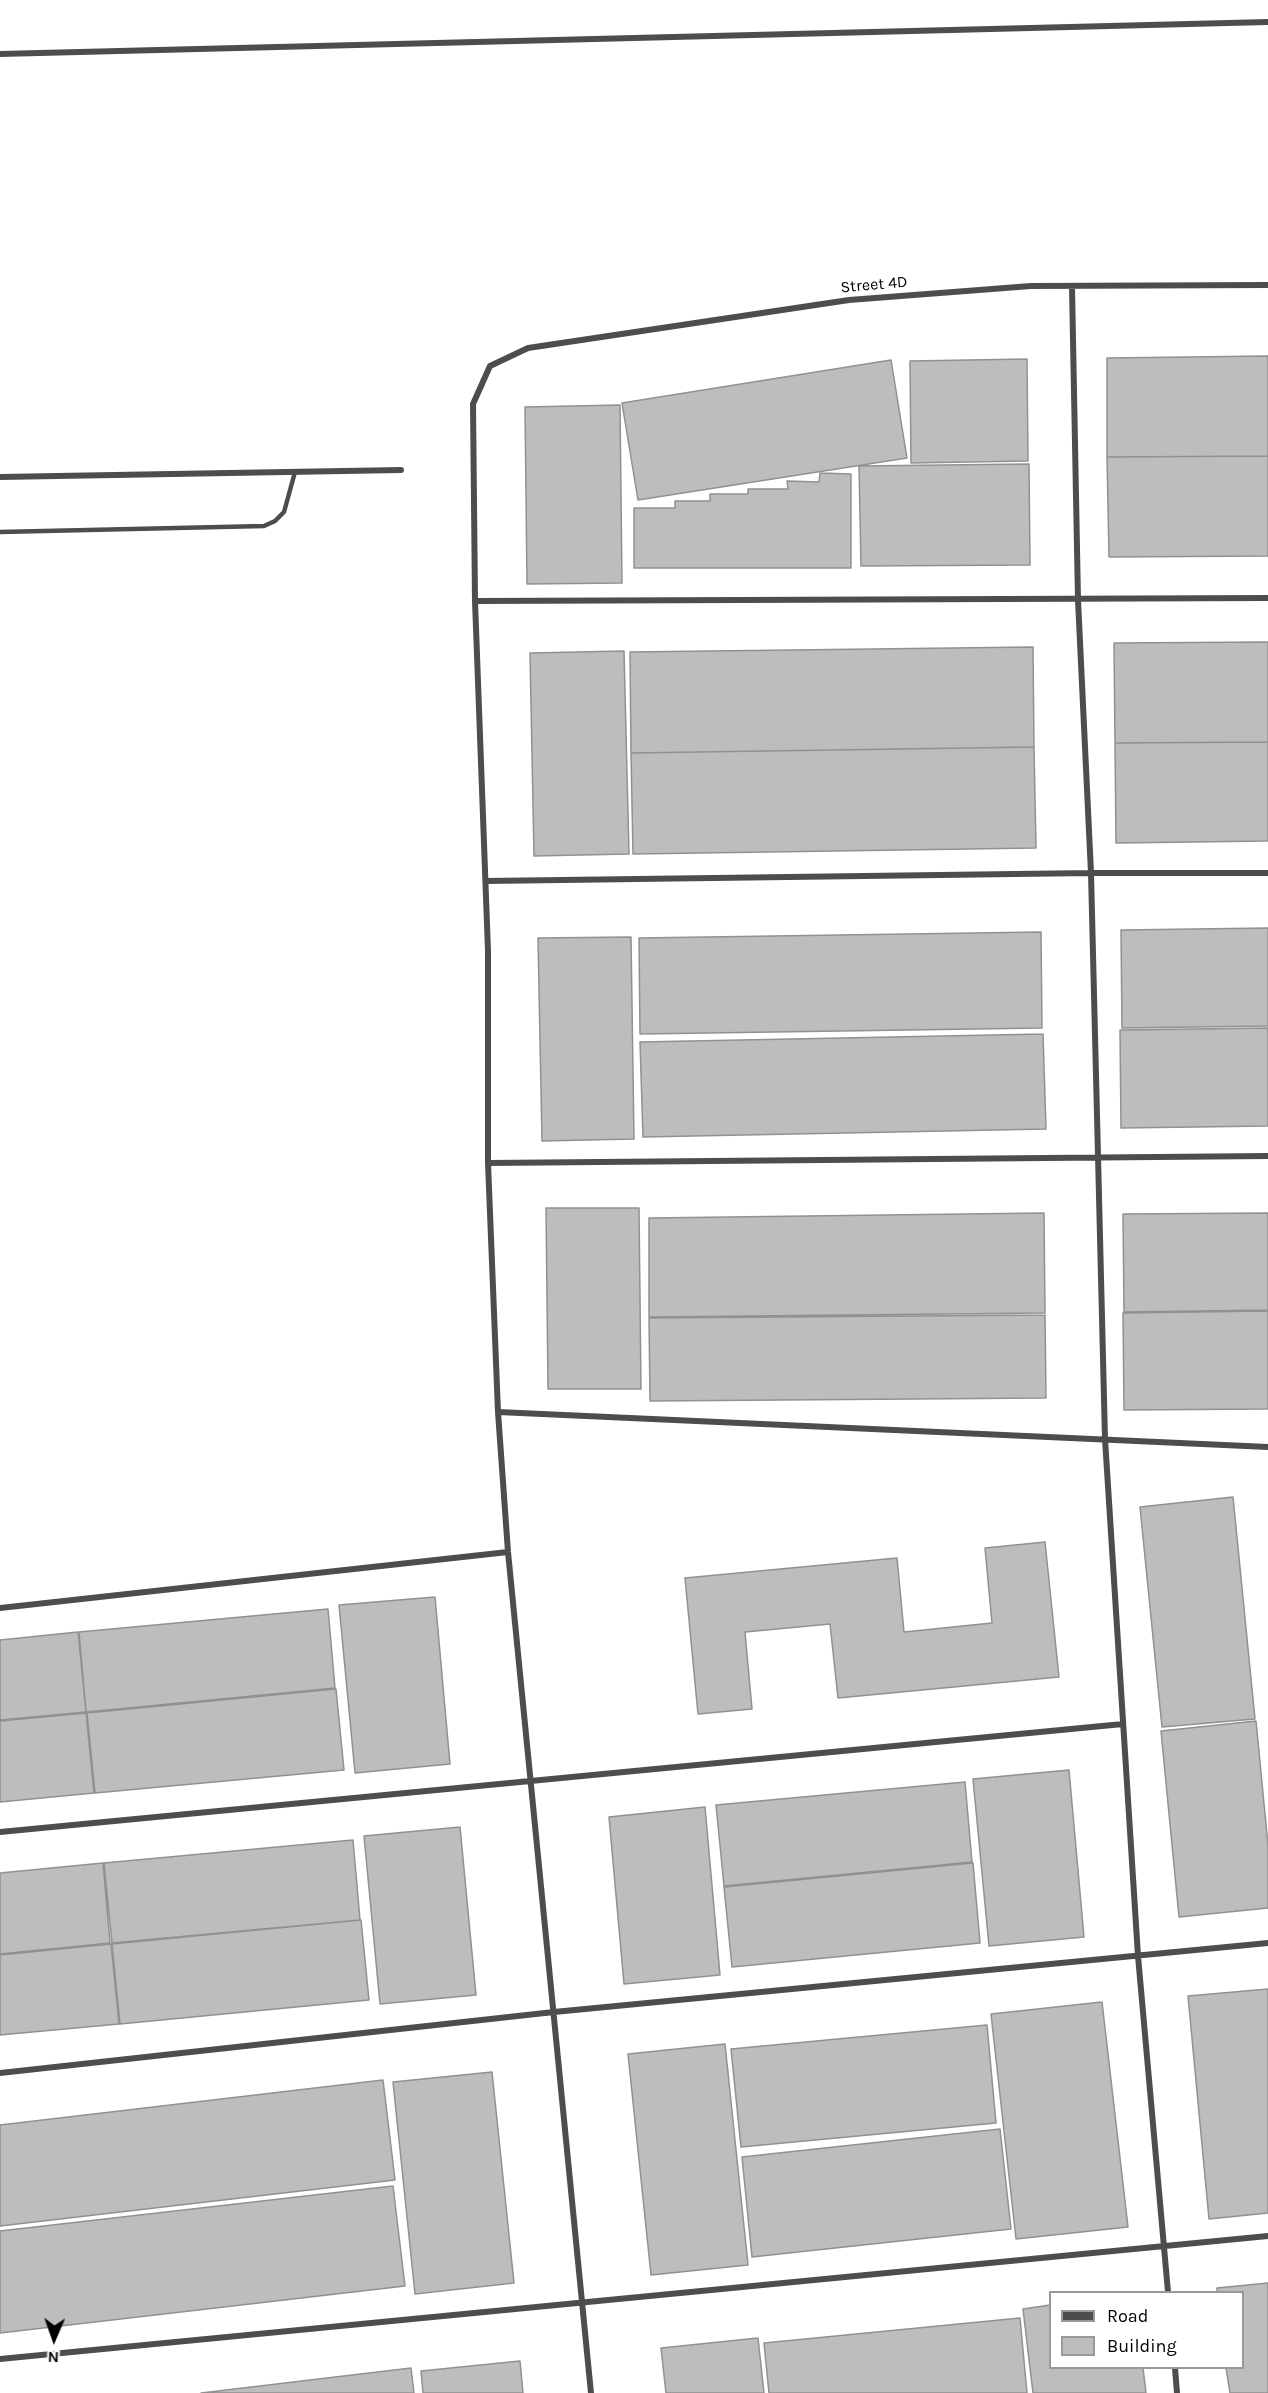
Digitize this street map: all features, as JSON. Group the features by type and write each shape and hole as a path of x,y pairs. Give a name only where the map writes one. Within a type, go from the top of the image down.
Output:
{"street":[{"path":"0,54 1268,22"},
{"name":"Street 4D","path":"475,601 473,404 490,366 528,348 849,300 1030,286 1268,285"},
{"path":"1072,287 1078,600 1091,873 1105,1439 1138,1956 1168,2291"},
{"path":"0,477 401,470"},
{"path":"591,2393 508,1552 498,1412 488,1163 486,881 475,601 1268,598"},
{"path":"486,881 1091,873 1268,873"},
{"path":"488,1163 1268,1156"},
{"path":"498,1412 1268,1447"},
{"path":"0,1608 508,1552"},
{"path":"0,1832 531,1779 1123,1724"},
{"path":"0,2073 554,2012 1268,1942"},
{"path":"0,2359 1268,2236"},
{"path":"1175,2369 1177,2393"}],"lane":[{"path":"0,531 264,526 275,521 284,512 295,472"}],"building":[{"path":"1268,356 1268,456 1107,457 1107,358"},
{"path":"1027,359 1028,461 911,463 910,361"},
{"path":"891,360 907,458 638,500 622,403"},
{"path":"620,405 622,583 527,584 525,407"},
{"path":"1268,456 1268,556 1109,557 1107,457"},
{"path":"1029,464 1030,565 861,566 859,466"},
{"path":"820,473 851,474 851,568 634,568 634,508 675,508 675,501 710,501 710,494 748,494 748,489 788,489 787,481 819,482"},
{"path":"1268,642 1268,742 1115,743 1114,643"},
{"path":"1033,647 1034,747 631,753 630,652"},
{"path":"624,651 629,854 534,856 530,653"},
{"path":"1268,742 1268,841 1116,843 1115,743"},
{"path":"1034,747 1036,848 633,854 631,753"},
{"path":"1268,928 1268,1026 1122,1028 1121,930"},
{"path":"1041,932 1042,1028 640,1034 639,938"},
{"path":"631,937 634,1139 542,1141 538,938"},
{"path":"1268,1028 1268,1126 1121,1128 1120,1030"},
{"path":"1043,1034 1046,1129 643,1137 640,1042"},
{"path":"546,1208 639,1208 641,1389 548,1389"},
{"path":"1044,1213 1045,1313 649,1317 649,1218"},
{"path":"1268,1213 1268,1310 1124,1312 1123,1214"},
{"path":"1268,1311 1268,1409 1124,1410 1123,1313"},
{"path":"1045,1315 1046,1398 650,1401 649,1318"},
{"path":"1233,1497 1255,1719 1162,1727 1140,1507"},
{"path":"1045,1542 1059,1677 838,1698 830,1624 745,1632 752,1709 698,1714 685,1578 897,1558 904,1632 992,1623 985,1548"},
{"path":"435,1597 450,1764 355,1773 339,1605"},
{"path":"328,1609 335,1688 86,1712 79,1632"},
{"path":"78,1632 86,1712 0,1720 0,1640"},
{"path":"336,1689 344,1770 95,1793 87,1713"},
{"path":"86,1713 94,1793 0,1802 0,1721"},
{"path":"1256,1721 1268,1845 1268,1908 1179,1917 1161,1731"},
{"path":"1069,1770 1084,1937 989,1946 973,1779"},
{"path":"965,1782 972,1862 724,1886 716,1805"},
{"path":"705,1807 720,1975 624,1984 609,1817"},
{"path":"460,1827 476,1995 380,2004 364,1836"},
{"path":"353,1840 360,1920 112,1943 104,1863"},
{"path":"103,1863 110,1943 0,1954 0,1873"},
{"path":"973,1863 980,1943 732,1967 724,1887"},
{"path":"361,1920 369,2000 120,2024 112,1944"},
{"path":"111,1944 119,2024 0,2035 0,1955"},
{"path":"1268,1989 1268,2213 1209,2219 1188,1996"},
{"path":"1102,2002 1128,2227 1016,2239 991,2014"},
{"path":"987,2025 996,2123 741,2147 731,2049"},
{"path":"725,2044 748,2265 651,2275 628,2054"},
{"path":"492,2072 514,2283 415,2294 393,2082"},
{"path":"383,2080 395,2180 0,2226 0,2125"},
{"path":"1000,2129 1011,2229 752,2257 742,2157"},
{"path":"393,2186 405,2286 0,2333 0,2231"},
{"path":"1268,2283 1268,2393 1230,2393 1226,2369 1244,2369 1244,2291 1217,2291 1217,2288"},
{"path":"1049,2305 1049,2369 1143,2369 1146,2393 1033,2393 1023,2309"},
{"path":"1020,2318 1027,2393 769,2393 764,2343"},
{"path":"758,2338 764,2393 666,2393 661,2348"},
{"path":"520,2361 523,2393 423,2393 421,2371"},
{"path":"411,2368 414,2393 201,2393"}]}
